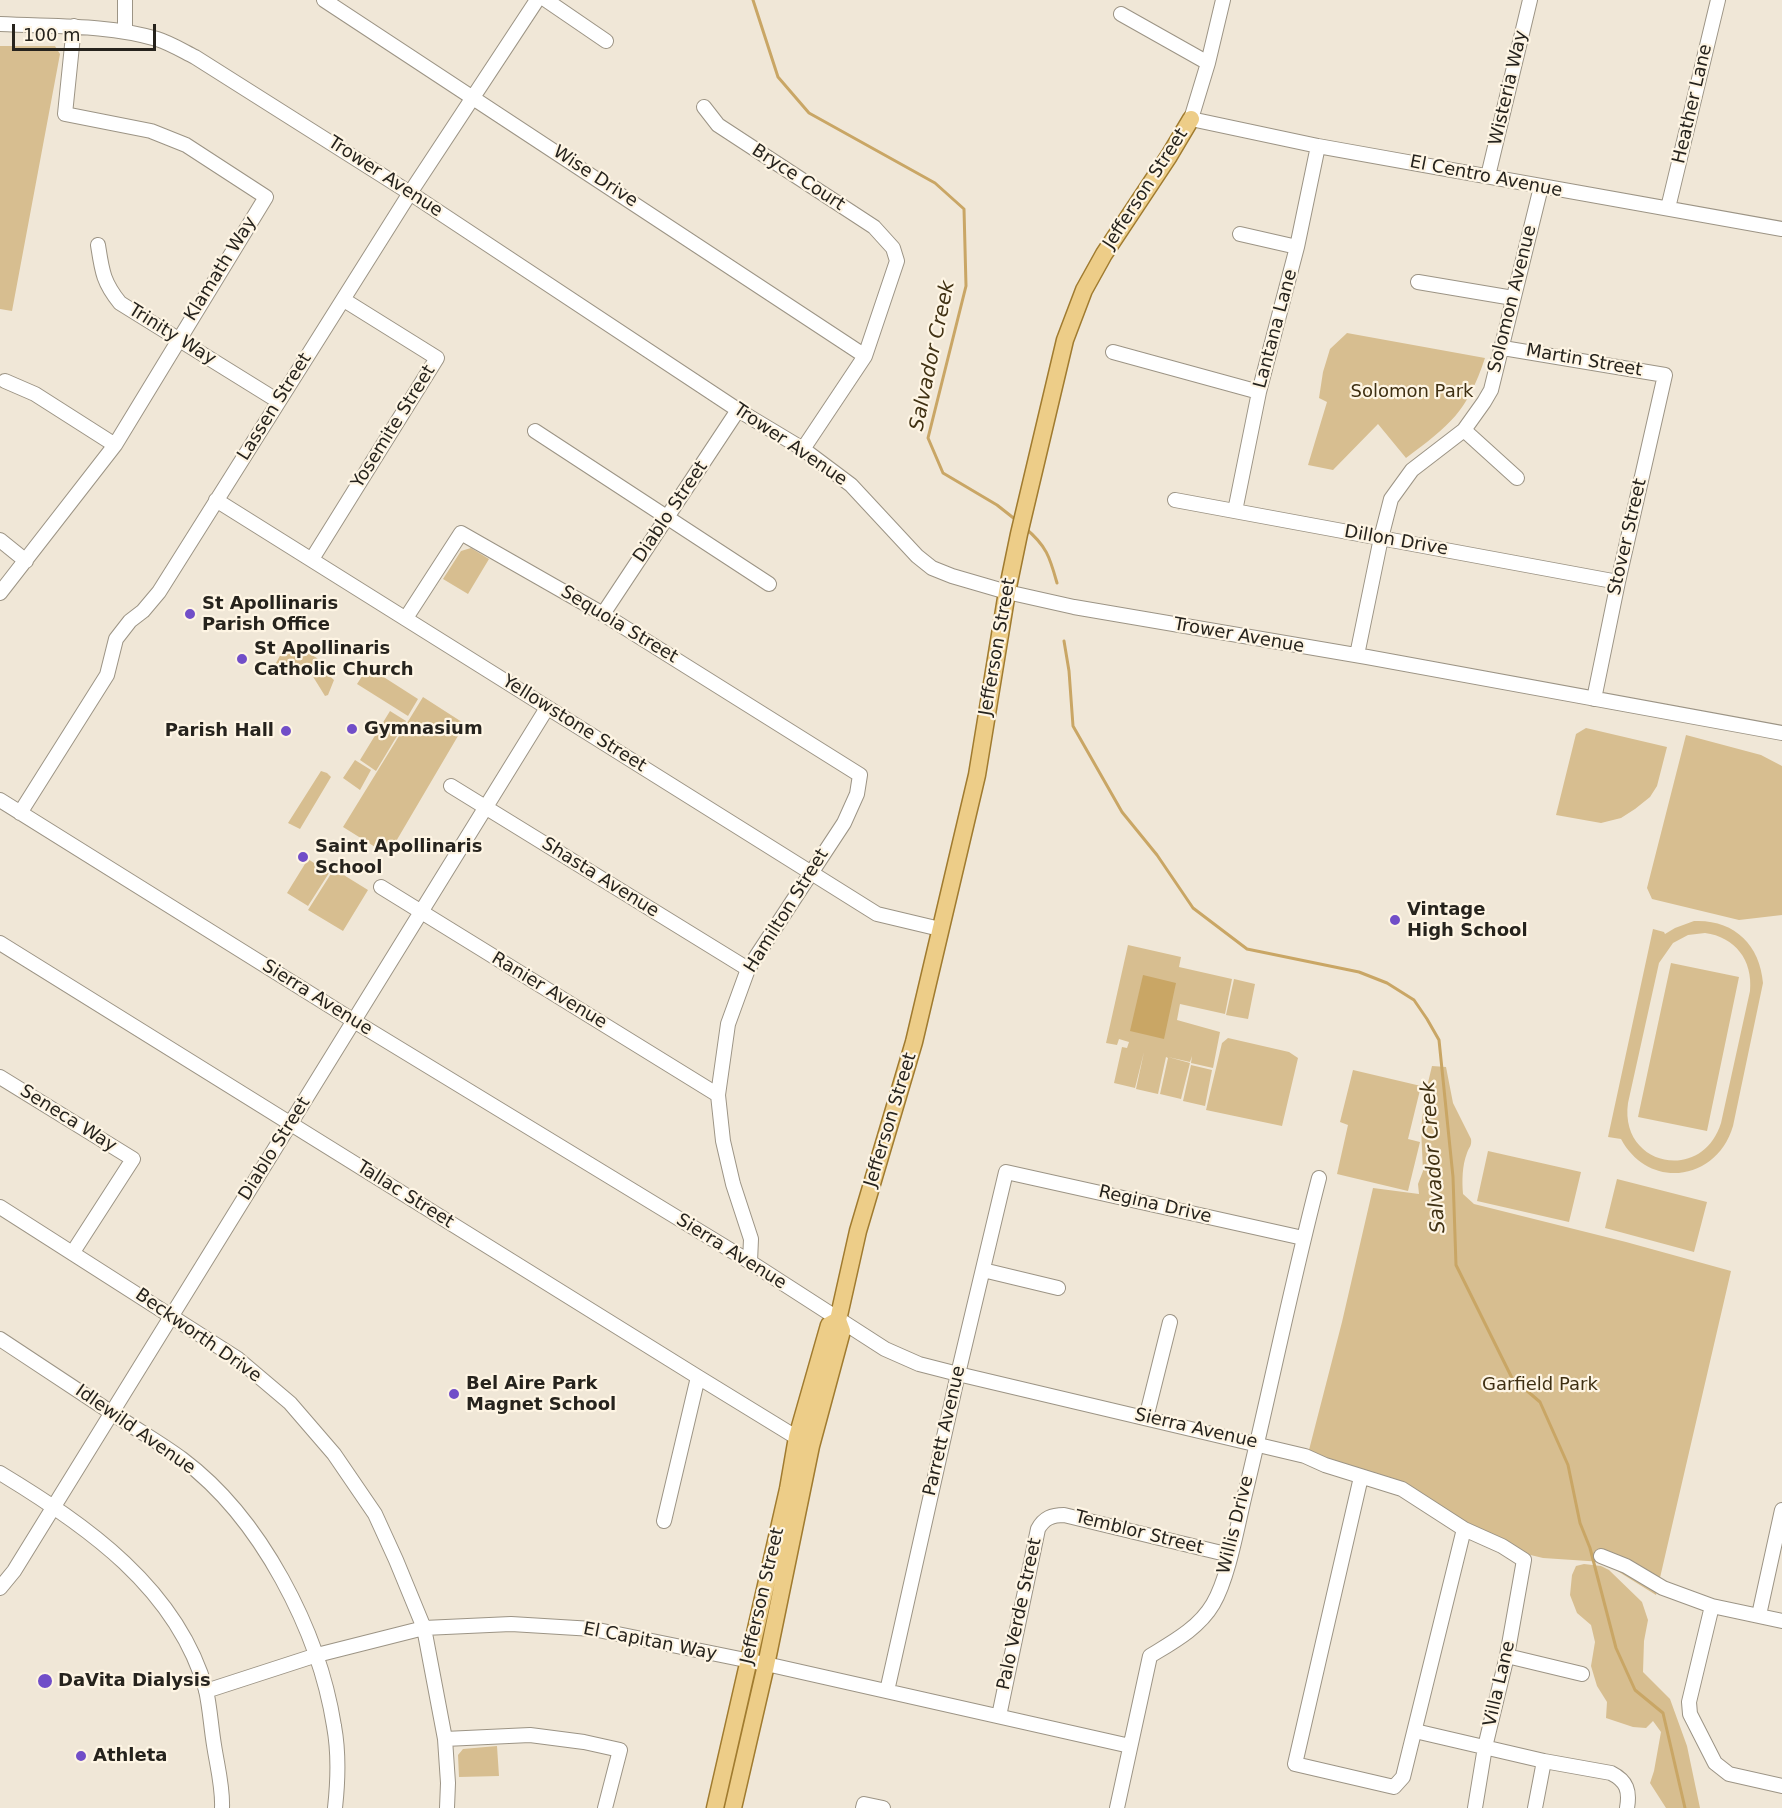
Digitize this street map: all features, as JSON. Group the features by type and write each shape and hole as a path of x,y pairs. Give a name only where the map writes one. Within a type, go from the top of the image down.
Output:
{"main road":[{"name":"Jefferson Street","path":"715,1808 788,1489 842,1331 838,1320 858,1231 914,1042 978,775 1007,592 1065,340 1084,290 1114,238 1169,156 1191,118"},
{"name":"Jefferson Street","path":"733,1808 766,1665 804,1442"}],"street":[{"path":"124,0 125,31"},
{"name":"Wise Drive","path":"324,0 865,356"},
{"name":"Lassen Street","path":"20,813 107,675 116,639 130,621 151,603 410,193 537,0"},
{"path":"546,0 606,40"},
{"name":"Jefferson Street","path":"1191,118 1208,63 1223,0"},
{"name":"Wisteria Way","path":"1488,176 1530,0"},
{"name":"Heather Lane","path":"1668,208 1718,0"},
{"path":"1121,14 1208,63"},
{"name":"Trower Avenue","path":"0,24 100,27 125,31 160,40 195,57 410,193 738,410 803,449 851,485 894,533 932,568 970,582 1074,607 1357,655 1782,733"},
{"name":"Klamath Way","path":"0,592 115,445 266,197 186,145 151,131 65,114 74,26"},
{"name":"Bryce Court","path":"704,107 718,125 874,227 893,248 897,261 865,356"},
{"name":"El Centro Avenue","path":"1191,118 1318,146 1782,229"},
{"name":"Lantana Lane","path":"1235,511 1259,392 1298,247 1318,146"},
{"name":"Solomon Avenue","path":"1357,655 1391,499 1412,470 1464,430 1491,390 1541,187"},
{"path":"1240,234 1298,247"},
{"name":"Trinity Way","path":"98,245 108,288 120,303 278,401"},
{"path":"1418,282 1513,298"},
{"name":"Yosemite Street","path":"312,559 437,357 344,300"},
{"name":"Martin Street","path":"1503,348 1665,375"},
{"path":"1113,352 1259,392"},
{"path":"803,449 865,356"},
{"name":"Stover Street","path":"1594,699 1665,375"},
{"path":"5,381 35,394 115,445"},
{"name":"Diablo Street","path":"603,614 738,410"},
{"path":"1464,430 1517,478"},
{"path":"535,431 769,584"},
{"name":"Yellowstone Street","path":"216,500 877,914 940,929"},
{"name":"Dillon Drive","path":"1175,500 1618,582"},
{"name":"Sequoia Street","path":"406,618 461,532 603,614 860,775"},
{"path":"0,540 26,561"},
{"name":"Diablo Street","path":"0,1588 14,1571 547,708"},
{"name":"Hamilton Street","path":"750,1262 751,1239 733,1184 723,1142 718,1095 728,1024 748,969 844,823 857,794 860,775"},
{"name":"Shasta Avenue","path":"451,786 748,969"},
{"name":"Sierra Avenue","path":"0,800 354,1021 750,1262 893,1353 919,1364 958,1374 1305,1456 1360,1477 1402,1489 1464,1529 1502,1546 1524,1560"},
{"name":"Ranier Avenue","path":"381,887 718,1095"},
{"name":"Tallac Street","path":"0,943 804,1442"},
{"name":"Seneca Way","path":"0,1077 133,1159 74,1252"},
{"name":"Regina Drive","path":"1006,1172 1303,1238"},
{"name":"Parrett Avenue","path":"887,1691 1006,1172"},
{"name":"Willis Drive","path":"1117,1808 1150,1656 1189,1631 1207,1615 1220,1590 1319,1178"},
{"name":"Beckworth Drive","path":"0,1206 246,1366 290,1403 334,1454 375,1514 424,1628 445,1739 447,1808"},
{"path":"983,1270 1058,1288"},
{"path":"1146,1418 1170,1322"},
{"name":"Idlewild Avenue","path":"0,1340 183,1460 227,1501 264,1551 295,1606 317,1655 334,1727 338,1779 336,1808"},
{"path":"664,1521 698,1377"},
{"path":"0,1473 54,1506 112,1550 143,1582 169,1616 192,1653 206,1691 222,1808"},
{"path":"1360,1477 1295,1764 1394,1787 1403,1777 1464,1529"},
{"path":"1759,1615 1782,1510"},
{"name":"Temblor Street","path":"1049,1517 1064,1515 1230,1555"},
{"name":"Palo Verde Street","path":"999,1716 1038,1529 1049,1517"},
{"path":"1601,1556 1626,1566 1663,1588 1712,1606 1782,1621"},
{"name":"Villa Lane","path":"1475,1808 1485,1747 1507,1656 1524,1560"},
{"path":"1712,1606 1689,1702 1690,1714 1715,1763 1722,1770 1729,1774 1782,1786"},
{"name":"El Capitan Way","path":"206,1691 317,1655 424,1628 510,1624 593,1629 887,1691 1130,1746"},
{"path":"1507,1656 1582,1674"},
{"path":"1414,1731 1544,1761 1592,1769 1619,1778 1626,1785 1628,1792 1627,1808"},
{"path":"445,1739 530,1735 584,1742 620,1750 605,1808"},
{"path":"1535,1808 1544,1761"},
{"path":"864,1806 883,1808"}],"green space":[{"path":"0,46 55,46 60,54 12,311 0,309"},
{"name":"Solomon Park","path":"1347,333 1485,358 1464,405 1446,426 1406,458 1378,424 1333,470 1308,465 1327,402 1319,398 1323,372 1330,349"},
{"path":"471,548 489,559 468,594 443,579 461,551"},
{"path":"285,650 306,656 308,653 321,662 334,680 328,695 325,696 312,675 300,674 291,677 279,669 276,663"},
{"path":"368,667 418,699 408,716 357,684"},
{"path":"423,697 465,724 388,855 343,827"},
{"path":"390,711 406,721 376,771 360,760"},
{"path":"1586,728 1667,747 1657,786 1650,797 1621,818 1601,823 1556,815 1576,734"},
{"path":"1686,735 1761,755 1782,766 1782,915 1739,920 1652,899 1647,888"},
{"path":"355,760 371,770 360,790 343,778"},
{"path":"321,771 331,777 300,829 288,823"},
{"path":"308,859 329,873 308,906 287,893"},
{"path":"334,869 368,890 343,931 308,910"},
{"path":"1694,921 1708,921 1732,929 1750,946 1761,969 1763,983 1733,1126 1725,1144 1713,1159 1698,1168 1682,1173 1665,1172 1648,1167 1633,1156 1621,1139 1608,1137 1653,929 1665,934","holes":["1705,933 1725,939 1740,952 1745,960 1750,980 1750,991 1721,1123 1711,1142 1697,1154 1681,1160 1664,1159 1648,1153 1636,1141 1629,1124 1628,1103 1659,963 1673,943 1688,935"]},
{"path":"1128,945 1181,957 1179,967 1232,979 1225,1014 1180,1004 1177,1020 1220,1032 1213,1068 1191,1063 1192,1056 1190,1062 1168,1057 1190,1063 1181,1099 1160,1094 1168,1058 1166,1057 1158,1094 1136,1089 1144,1052 1135,1088 1114,1083 1122,1047 1127,1048 1129,1042 1119,1039 1117,1045 1106,1043"},
{"path":"1671,963 1739,977 1707,1131 1638,1117"},
{"path":"1234,979 1255,984 1248,1019 1226,1015"},
{"path":"1228,1038 1289,1052 1298,1058 1282,1126 1206,1110 1222,1043"},
{"path":"1191,1065 1212,1070 1205,1106 1183,1101"},
{"name":"Garfield Park","path":"1432,1066 1446,1067 1453,1103 1471,1139 1464,1163 1463,1194 1474,1204 1731,1271 1656,1595 1603,1562 1543,1558 1514,1551 1440,1510 1332,1465 1309,1450 1373,1188 1419,1194 1418,1184 1423,1171 1421,1128"},
{"path":"1353,1070 1421,1086 1408,1139 1420,1142 1408,1191 1337,1174 1348,1125 1340,1122"},
{"path":"1488,1151 1581,1172 1569,1222 1477,1201"},
{"path":"1617,1179 1707,1202 1694,1252 1605,1228"},
{"path":"1584,1564 1601,1566 1609,1570 1642,1602 1648,1620 1644,1641 1643,1672 1670,1699 1687,1746 1700,1808 1666,1808 1650,1783 1661,1732 1653,1721 1646,1728 1633,1727 1606,1718 1607,1702 1597,1686 1591,1666 1595,1642 1591,1625 1577,1613 1570,1595 1572,1575 1576,1566"},
{"path":"497,1746 499,1776 459,1777 458,1755 463,1749"}],"shaded area":[{"path":"1143,975 1176,983 1164,1039 1130,1031"}],"waterway":[{"name":"Salvador Creek","path":"753,0 778,77 809,113 935,183 964,209 966,286 928,438 943,473 997,505 1016,520"},
{"name":"Salvador Creek","path":"1025,528 1047,553 1057,583"},
{"name":"Salvador Creek","path":"1064,641 1069,671 1073,726 1122,812 1157,855 1193,908 1247,949 1359,972 1387,983 1414,1000 1439,1040 1453,1177 1456,1265 1512,1378 1540,1402 1568,1465 1580,1523 1590,1548 1616,1648 1635,1690 1663,1713 1685,1808"}],"place":[{"name":"St Apollinaris Parish Office","path":"190,614"},
{"name":"St Apollinaris Catholic Church","path":"242,659"},
{"name":"Gymnasium","path":"352,729"},
{"name":"Parish Hall","path":"286,731"},
{"name":"Saint Apollinaris School","path":"303,857"},
{"name":"Vintage High School","path":"1395,920"},
{"name":"Bel Aire Park Magnet School","path":"454,1394"},
{"name":"DaVita Dialysis","path":"45,1681"},
{"name":"Athleta","path":"81,1756"}]}
